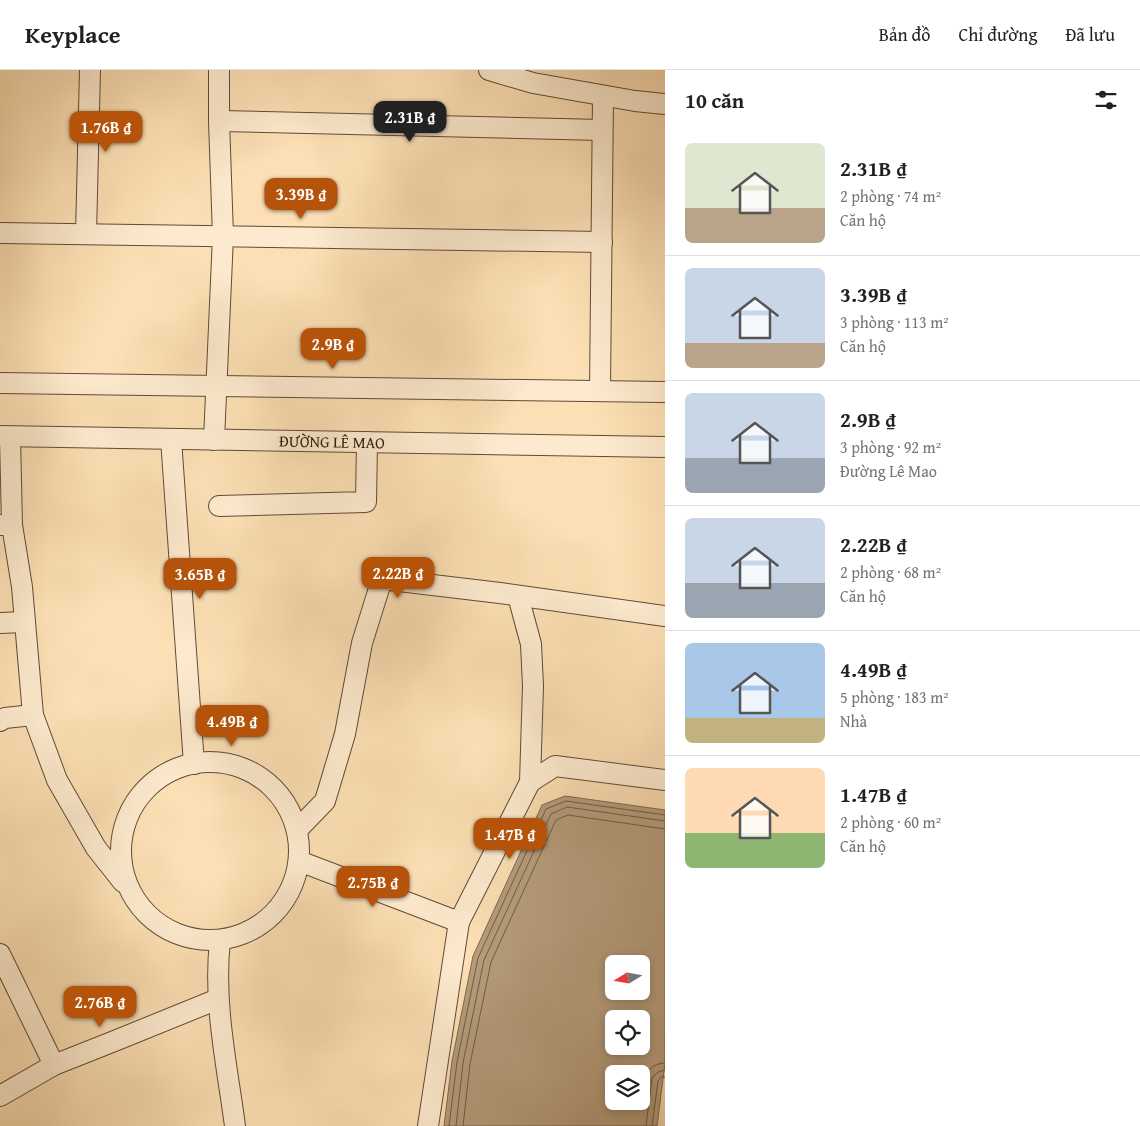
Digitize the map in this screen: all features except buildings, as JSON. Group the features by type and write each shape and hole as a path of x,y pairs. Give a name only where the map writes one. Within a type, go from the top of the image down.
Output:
{"street":[{"path":"86,234 90,70"},
{"path":"214,440 223,236 219,121 220,70"},
{"path":"489,70 532,83 603,96 665,104"},
{"path":"600,391 603,96"},
{"path":"219,121 602,130"},
{"path":"0,233 602,242"},
{"path":"0,383 665,392"},
{"path":"5,436 6,525 22,587 33,715 57,780 96,848 128,887 143,911 165,929 192,939 220,941 249,932 273,915 291,890 299,860 297,830 285,802 264,780 237,766 207,762 178,768 152,783 134,805 123,831 121,860 128,887"},
{"name":"ĐƯỜNG LÊ MAO","path":"5,436 665,447"},
{"path":"171,439 194,764"},
{"path":"219,506 366,502 367,442"},
{"path":"297,830 325,802 345,734 362,643 382,579 665,616"},
{"path":"428,1126 460,922 530,782 533,686 532,644 518,596"},
{"path":"0,623 25,622"},
{"path":"0,721 5,718 33,715"},
{"path":"530,782 555,766 665,780"},
{"path":"299,860 460,922"},
{"path":"220,941 217,966 218,999 235,1126"},
{"path":"0,954 54,1064"},
{"path":"0,1096 54,1064 218,999"}],"water":[{"path":"565,796 665,810 665,1063 657,1126 444,1126 452,1061 473,956 542,805"}]}
